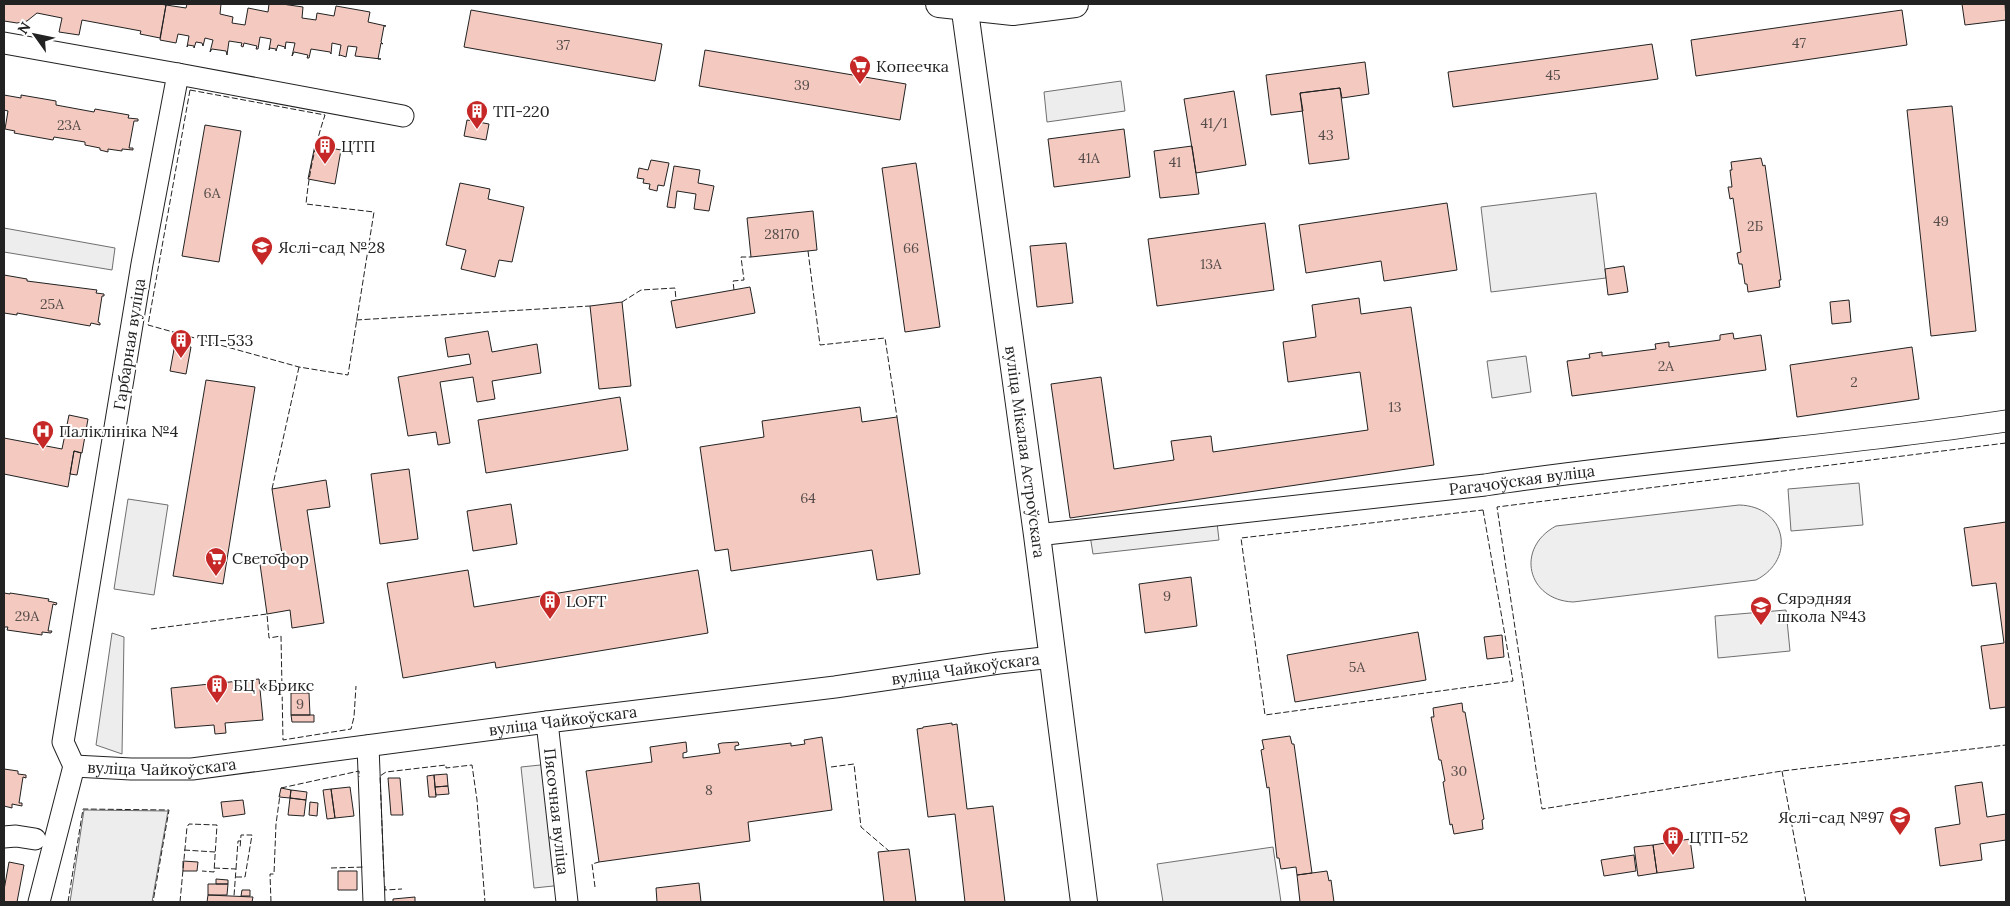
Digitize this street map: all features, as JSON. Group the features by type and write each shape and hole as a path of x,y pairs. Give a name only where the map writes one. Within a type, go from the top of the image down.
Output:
{"main road":[{"path":"956,5 1013,12 1075,4"},
{"name":"вуліца Мікалая Астроўскага","path":"956,5 1037,535 1084,902"}],"street":[{"path":"4,43 403,116"},
{"name":"Гарбарная вуліца","path":"74,766 63,742 142,264 178,74"},
{"name":"Рагачоўская вуліца","path":"1037,535 1485,486 1549,476 1930,433 2006,422"},
{"name":"вуліца Чайкоўскага","path":"74,766 131,770 192,769 547,722 835,687 1052,657"},
{"name":"Пясочная вуліца","path":"547,722 567,902"},
{"path":"368,746 374,902"},
{"path":"39,902 74,766"},
{"path":"4,838 35,838"}],"shaded area":[{"path":"1121,81 1125,111 1047,122 1044,92"},
{"path":"1596,193 1606,278 1491,292 1481,207"},
{"path":"4,228 115,248 112,270 4,252"},
{"path":"1526,356 1531,392 1492,398 1487,361"},
{"path":"1859,483 1863,525 1791,531 1788,489"},
{"path":"128,499 168,505 154,595 114,589"},
{"path":"1739,505 1755,508 1767,514 1776,524 1780,535 1781,547 1777,560 1769,571 1756,580 1573,602 1557,599 1545,592 1537,583 1532,572 1531,559 1535,547 1543,536 1556,526"},
{"path":"1216,514 1219,540 1093,554 1089,529"},
{"path":"1786,610 1790,651 1718,658 1715,616"},
{"path":"112,633 124,637 122,754 96,745"},
{"path":"550,764 563,885 534,888 521,767"},
{"path":"84,810 168,811 152,902 70,902"},
{"path":"1273,847 1281,902 1163,902 1157,864"}],"building":[{"path":"4,4 166,5 160,38 140,34 141,31 82,20 79,35 59,32 62,18 37,13 27,21 17,23 4,21"},
{"path":"187,4 221,4 220,14 233,17 232,23 245,25 248,8 268,12 269,4 282,4 303,7 302,18 316,20 317,13 334,16 336,6 370,12 368,22 386,26 384,26 381,42 383,44 381,43 378,59 355,56 357,47 348,46 346,57 339,56 341,45 332,43 331,54 330,52 311,49 309,58 307,58 308,55 294,52 292,56 295,43 286,42 285,49 285,47 278,45 276,51 276,49 270,48 269,50 271,39 260,37 258,49 256,49 257,46 244,43 243,47 241,46 242,43 229,41 227,55 226,51 212,49 210,52 213,40 205,38 203,46 202,43 196,42 194,48 194,46 188,45 187,47 189,36 178,34 176,43 160,40 166,5 186,8"},
{"path":"1962,4 2005,4 2006,20 1965,25"},
{"path":"471,10 662,44 655,81 464,47"},
{"path":"1902,10 1907,45 1696,76 1691,40"},
{"path":"1652,44 1658,79 1453,107 1448,72"},
{"path":"705,50 906,84 900,120 699,86"},
{"path":"1365,62 1369,94 1342,98 1340,88 1300,93 1303,111 1271,115 1266,75"},
{"path":"1340,88 1349,159 1309,164 1300,93"},
{"path":"1234,91 1246,165 1196,173 1184,99"},
{"path":"4,95 21,98 21,95 56,101 56,105 94,112 95,109 129,115 128,118 138,119 138,121 134,121 129,148 133,148 133,150 108,149 108,152 85,145 85,142 54,137 53,140 14,133 15,131 5,129 8,111 4,110"},
{"path":"1952,106 1976,331 1931,336 1907,110"},
{"name":"ТП-220","path":"467,120 489,124 486,140 464,136"},
{"path":"205,125 241,131 219,262 182,256"},
{"path":"1124,129 1130,177 1054,187 1048,139"},
{"name":"ЦТП","path":"315,145 341,150 335,184 308,179"},
{"path":"1192,146 1199,194 1160,198 1154,151"},
{"path":"1761,158 1763,166 1765,165 1781,280 1779,280 1780,287 1748,292 1742,264 1739,264 1737,253 1741,252 1733,198 1730,199 1728,187 1732,187 1731,162"},
{"path":"651,160 669,163 664,186 658,185 657,191 649,189 650,184 643,183 644,179 637,178 639,168 648,170"},
{"path":"916,163 940,327 905,332 882,168"},
{"path":"674,166 700,170 698,183 714,186 709,211 694,209 696,194 677,191 675,208 667,207"},
{"path":"460,183 490,189 488,199 524,207 512,262 499,260 495,277 461,269 466,250 446,245"},
{"path":"1447,203 1457,270 1384,281 1381,261 1306,273 1299,225"},
{"path":"813,211 817,250 751,257 747,218"},
{"path":"1265,223 1274,290 1157,306 1148,239"},
{"path":"1066,243 1073,303 1037,307 1030,246"},
{"path":"1624,266 1628,292 1608,295 1605,269"},
{"path":"4,275 27,279 27,281 97,290 96,293 104,294 102,296 98,322 100,325 91,323 90,326 17,313 17,315 4,313"},
{"path":"750,287 755,313 676,328 671,301"},
{"path":"1359,298 1361,314 1411,307 1434,465 1070,518 1051,384 1101,377 1114,469 1174,460 1171,441 1211,436 1213,452 1368,430 1360,372 1288,382 1283,342 1316,337 1312,305"},
{"path":"1849,300 1851,322 1832,324 1830,302"},
{"path":"622,302 631,386 599,389 590,306"},
{"path":"488,331 492,352 537,344 541,373 492,381 495,399 477,402 473,377 440,382 450,443 438,445 436,432 408,436 398,377 471,364 469,354 448,357 445,338"},
{"path":"1733,333 1734,339 1761,335 1766,370 1572,396 1567,361 1590,358 1589,354 1602,352 1602,356 1656,349 1655,344 1669,342 1669,347 1720,340 1720,335"},
{"name":"ТП-533","path":"175,344 191,347 186,374 170,371"},
{"path":"1912,347 1919,399 1797,417 1790,365"},
{"path":"206,380 255,387 223,584 173,576"},
{"path":"620,397 628,450 486,473 478,420"},
{"path":"860,407 862,422 897,417 920,574 877,580 872,550 731,571 728,549 715,551 700,447 764,437 762,421"},
{"name":"Паліклініка №4","path":"69,415 88,419 82,453 74,451 68,487 4,474 4,438 62,449"},
{"path":"74,451 81,453 77,475 70,474"},
{"path":"409,469 418,539 380,544 371,474"},
{"path":"326,480 330,507 307,510 324,623 292,628 290,610 267,614 259,557 282,554 272,489"},
{"path":"511,504 517,544 473,551 467,511"},
{"path":"2006,522 2006,707 1990,709 1981,646 2004,643 1996,583 1972,586 1964,528"},
{"name":"LOFT","path":"468,570 474,607 698,570 708,633 496,668 495,662 403,678 387,583"},
{"path":"1191,577 1197,626 1145,633 1139,584"},
{"path":"4,593 49,599 48,601 57,603 56,605 53,604 48,631 52,631 51,633 42,632 42,635 7,630 8,627 4,627"},
{"path":"1418,632 1426,680 1295,702 1287,655"},
{"path":"1502,635 1504,657 1487,659 1484,637"},
{"name":"БЦ «Брикс","path":"259,679 263,720 225,723 226,733 215,734 214,725 175,728 171,688"},
{"path":"291,693 309,693 310,715 291,715"},
{"path":"1462,703 1484,819 1482,820 1483,829 1454,834 1452,824 1450,825 1443,782 1445,781 1431,717 1434,717 1433,708"},
{"path":"291,715 314,715 314,722 292,722"},
{"path":"952,723 952,725 957,724 967,809 993,806 1005,902 965,902 955,814 928,817 917,729"},
{"path":"1290,736 1292,744 1294,744 1312,873 1297,875 1296,867 1281,869 1279,858 1277,858 1269,787 1267,788 1261,750 1264,749 1262,740"},
{"path":"822,737 832,810 748,822 750,841 599,862 586,771 652,762 650,747 686,742 687,752 683,753 683,758 720,753 718,744 722,743 738,742 739,745 735,746 735,750 791,743 791,746 805,744 804,740"},
{"path":"4,769 18,771 18,774 26,775 26,778 23,777 19,803 22,803 22,806 12,804 12,808 4,806"},
{"path":"447,774 448,786 435,787 434,775"},
{"path":"434,775 436,797 429,797 427,776"},
{"path":"388,778 400,778 403,815 391,815"},
{"path":"1982,782 1987,817 2006,814 2006,840 1980,844 1982,860 1940,866 1935,828 1960,824 1955,786"},
{"path":"448,786 449,794 436,795 435,787"},
{"path":"350,787 354,816 335,818 331,789"},
{"path":"281,788 291,790 290,798 279,797"},
{"path":"331,789 335,818 327,819 323,790"},
{"path":"291,790 307,792 306,800 290,798"},
{"path":"290,798 306,800 304,816 288,815"},
{"path":"243,800 245,814 223,817 221,802"},
{"path":"310,802 318,803 317,816 309,815"},
{"name":"ЦТП-52","path":"1690,839 1694,868 1657,873 1653,845"},
{"path":"1653,845 1657,873 1638,876 1634,847"},
{"path":"909,849 916,902 884,902 878,852"},
{"path":"1634,855 1636,871 1604,876 1601,860"},
{"path":"183,861 198,862 197,871 183,871"},
{"path":"9,862 24,865 17,902 4,902"},
{"path":"338,871 357,871 357,890 338,890"},
{"path":"1327,871 1329,881 1331,880 1334,902 1300,902 1297,875"},
{"path":"216,879 228,880 228,884 216,884"},
{"path":"699,883 701,902 657,902 656,888"},
{"path":"208,884 228,884 227,895 208,895"},
{"path":"242,890 250,890 250,896 241,896"},
{"path":"208,895 253,897 252,902 207,902"},
{"path":"415,897 415,902 393,902 393,899"}],"fence":[{"path":"190,90 325,115 313,159 306,204 374,212 348,375 299,367 148,325 190,90"},
{"path":"808,251 820,345 885,338 897,417"},
{"path":"734,290 733,281 744,280 741,257 751,257"},
{"path":"622,302 641,290 675,288 676,300"},
{"path":"356,320 590,306"},
{"path":"272,489 299,367"},
{"path":"2006,443 1497,507 1542,809 1782,771 2006,745"},
{"path":"1483,510 1513,681 1265,715 1241,538 1483,510"},
{"path":"151,629 267,614 269,638 281,636 283,740 351,729 354,717 356,686"},
{"path":"831,767 854,764 861,827 889,851"},
{"path":"384,877 380,776 386,772 446,765 446,768 472,765 477,800 485,902"},
{"path":"281,788 359,771 359,777"},
{"path":"1782,771 1806,902"},
{"path":"271,902 270,874 274,874 276,824 280,795"},
{"path":"68,902 83,809 169,810 153,902"},
{"path":"180,902 187,827 189,824 217,825 214,872 202,871"},
{"path":"236,877 245,877 252,835 241,835 240,849"},
{"path":"236,869 238,841 241,841"},
{"path":"184,850 215,852"},
{"path":"595,887 592,864 599,862"},
{"path":"331,868 365,867"},
{"path":"214,868 236,869 234,896"},
{"path":"385,886 385,890 402,889"}],"place":[{"name":"Копеечка","path":"860,85"},
{"name":"ТП-220","path":"477,130"},
{"name":"ЦТП","path":"325,165"},
{"name":"Яслі-сад №28","path":"262,266"},
{"name":"ТП-533","path":"181,359"},
{"name":"Паліклініка №4","path":"43,450"},
{"name":"Светофор","path":"216,577"},
{"name":"LOFT","path":"550,620"},
{"name":"Сярэдняя школа №43","path":"1761,626"},
{"name":"БЦ «Брикс","path":"217,704"},
{"name":"Яслі-сад №97","path":"1900,836"},
{"name":"ЦТП-52","path":"1673,856"}]}
